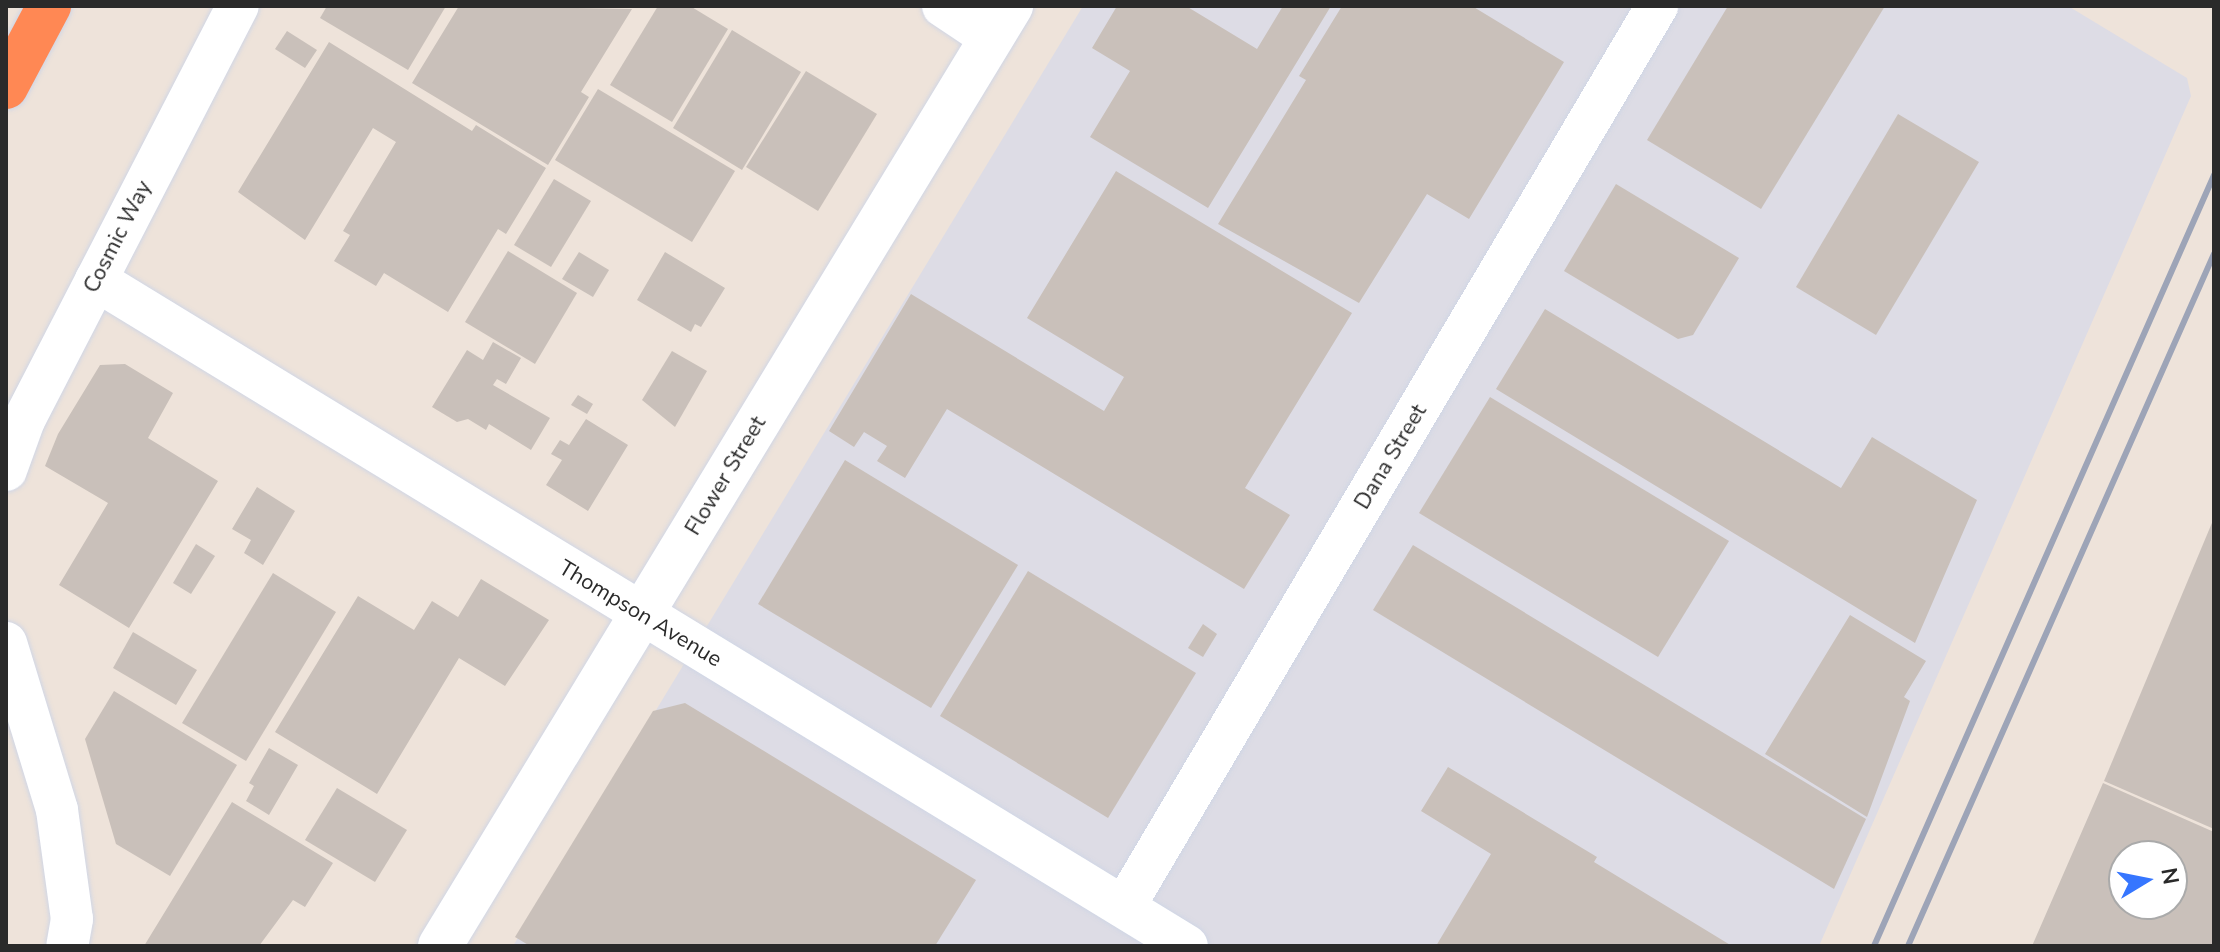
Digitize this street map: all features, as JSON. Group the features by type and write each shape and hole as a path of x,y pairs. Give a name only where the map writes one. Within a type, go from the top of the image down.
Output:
{"highway":[{"path":"6,87 49,6"}],"street":[{"name":"Cosmic Way","path":"6,470 24,420 238,6"},
{"path":"943,6 1001,22"},
{"name":"Dana Street","path":"1124,907 1657,6"},
{"name":"Flower Street","path":"440,946 1001,22"},
{"name":"Thompson Avenue","path":"96,280 1187,946"},
{"path":"6,643 57,810 72,919 67,946"}],"shaded area":[{"path":"1083,6 2068,6 2187,78 2191,96 1819,946 513,946"}],"building":[{"path":"327,6 446,6 408,70 320,18"},
{"path":"459,6 632,9 581,92 589,97 548,165 412,83"},
{"path":"658,6 690,6 728,29 672,122 610,85"},
{"path":"1117,6 1186,6 1257,49 1283,6 1331,6 1208,208 1090,137 1130,71 1092,48"},
{"path":"1342,6 1472,6 1564,62 1469,219 1427,194 1359,303 1218,224 1306,80 1299,76"},
{"path":"1728,6 1885,6 1761,209 1647,140"},
{"path":"732,30 801,72 742,170 673,128"},
{"path":"287,31 317,50 305,68 275,49"},
{"path":"329,42 472,131 476,125 546,168 506,234 498,229 448,312 384,273 376,286 334,261 350,235 343,231 396,142 373,128 305,240 238,192"},
{"path":"806,71 877,114 818,211 746,167"},
{"path":"598,89 735,171 692,242 555,160"},
{"path":"1898,114 1979,162 1876,335 1796,287"},
{"path":"1116,171 1352,313 1245,488 1290,515 1244,589 947,409 905,478 877,461 887,446 864,432 854,447 829,431 911,294 1104,411 1124,377 1027,318"},
{"path":"554,179 591,201 551,267 514,245"},
{"path":"1616,184 1739,258 1693,335 1678,339 1564,271"},
{"path":"508,251 577,293 535,364 465,322"},
{"path":"579,252 609,270 593,297 562,279"},
{"path":"665,252 725,288 701,327 695,324 691,332 637,300"},
{"path":"1545,309 1841,488 1872,437 1977,500 1915,643 1496,389"},
{"path":"493,342 521,358 506,384 497,379 493,385 550,418 531,450 489,424 486,430 468,419 457,422 432,407 467,350 483,360"},
{"path":"672,351 707,371 675,427 642,400"},
{"path":"125,364 173,393 148,438 218,481 129,628 59,585 108,503 45,466 58,434 100,365"},
{"path":"578,395 593,404 587,414 571,405"},
{"path":"1490,397 1729,541 1658,657 1419,513"},
{"path":"586,419 628,445 588,511 546,485 562,460 551,454 560,440 569,445"},
{"path":"845,460 1018,565 931,708 758,604"},
{"path":"257,487 295,511 263,565 244,553 251,540 232,529"},
{"path":"2214,518 2214,829 2104,781"},
{"path":"196,544 215,556 191,594 173,583"},
{"path":"1413,545 1866,819 1834,889 1373,610"},
{"path":"1028,571 1196,673 1108,818 940,716"},
{"path":"273,573 336,612 246,761 182,723"},
{"path":"481,579 549,620 505,686 459,658 377,794 275,732 358,596 414,630 432,601 458,617"},
{"path":"1850,615 1926,661 1904,697 1910,701 1867,817 1765,754"},
{"path":"1203,624 1217,634 1203,657 1188,648"},
{"path":"133,632 197,670 176,705 113,668"},
{"path":"114,691 237,765 170,876 116,844 85,739"},
{"path":"685,703 976,880 935,946 530,946 515,937 653,711"},
{"path":"269,748 298,765 269,815 246,801 254,786 249,783"},
{"path":"1448,767 1597,857 1594,862 1732,946 1436,946 1491,854 1421,811"},
{"path":"2103,783 2214,832 2214,946 2032,946"},
{"path":"337,788 407,830 375,882 305,840"},
{"path":"232,802 333,863 305,907 293,900 259,946 144,946"}],"railway":[{"path":"1874,946 2214,175"},
{"path":"1908,946 2214,254"}]}
